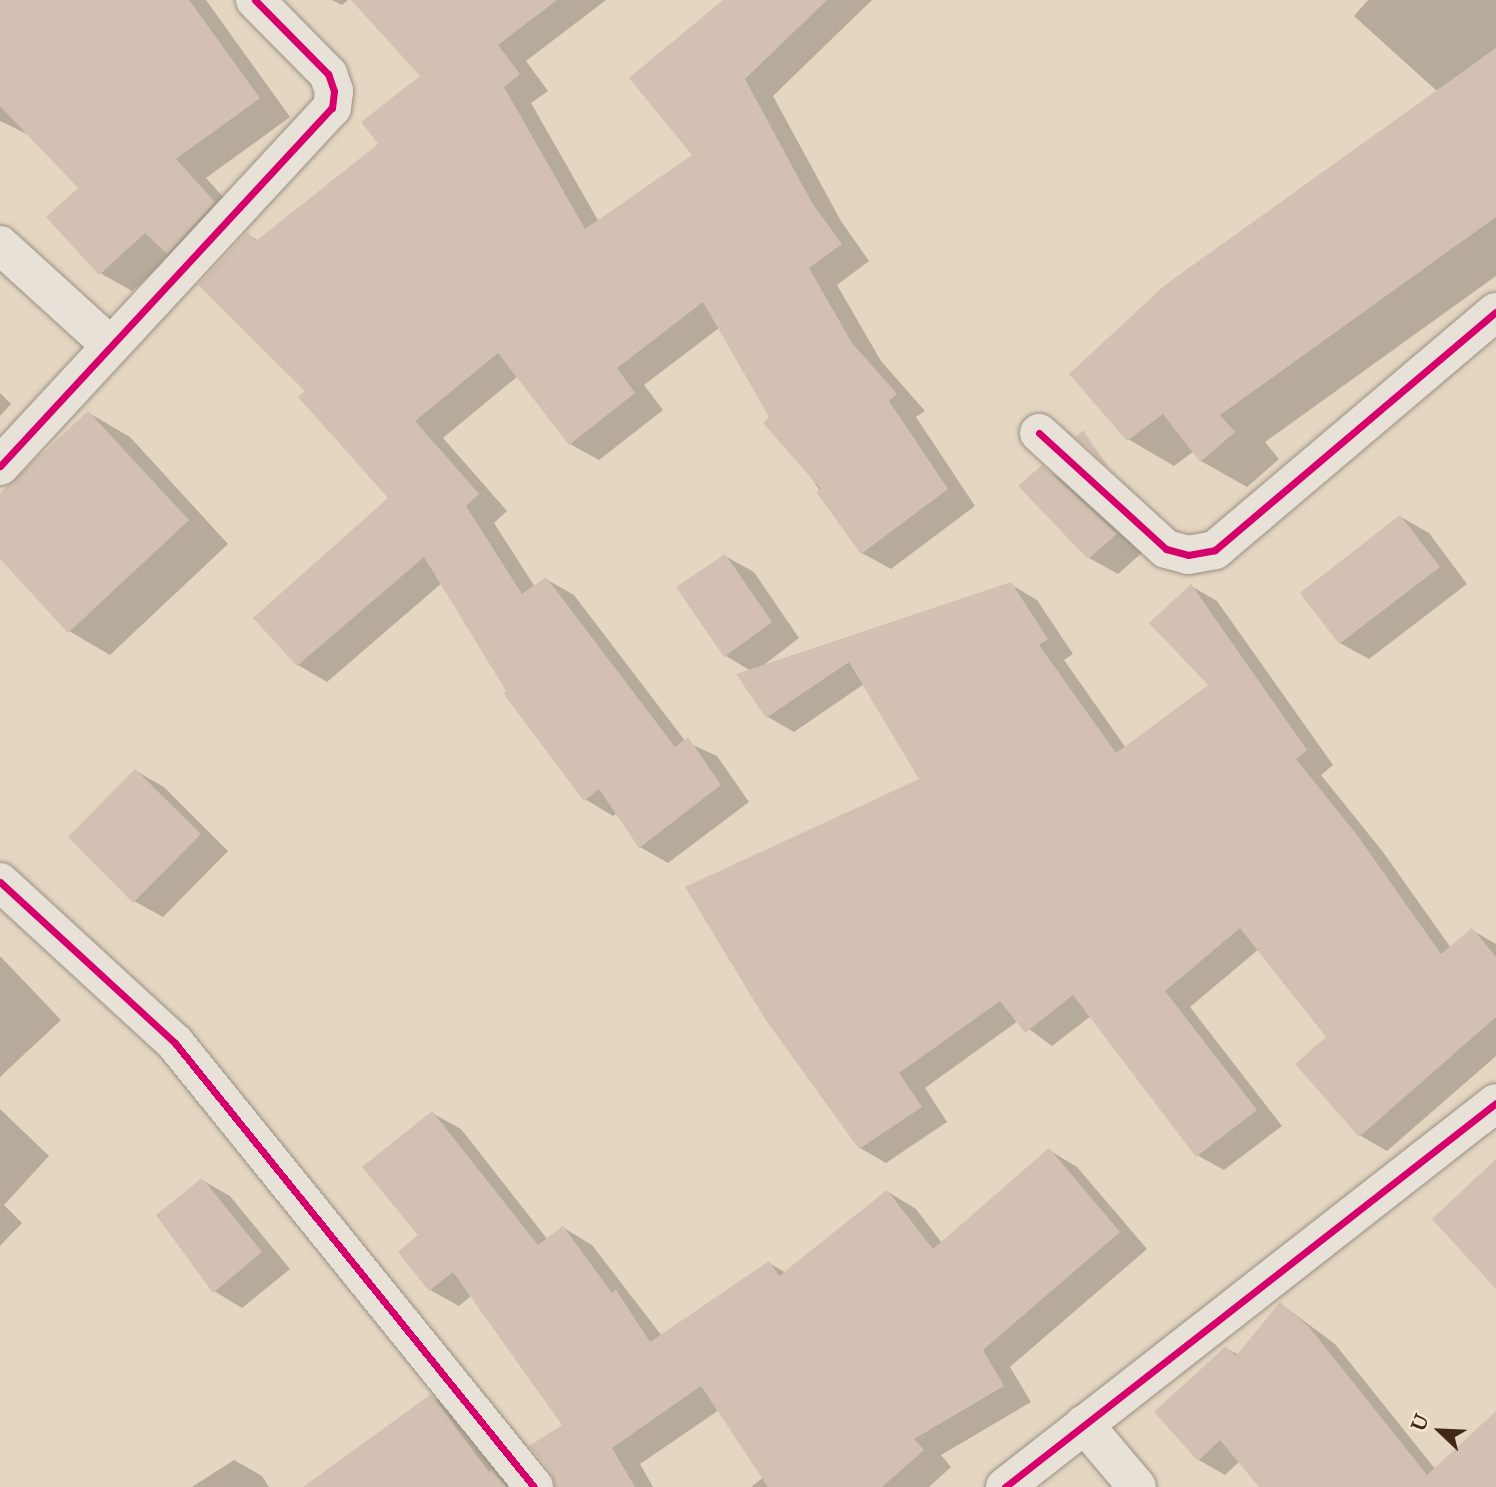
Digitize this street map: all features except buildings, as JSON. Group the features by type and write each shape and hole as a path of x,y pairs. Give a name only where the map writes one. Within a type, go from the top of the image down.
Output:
{"street":[{"path":"0,467 332,108 334,90 328,74 255,0"},
{"path":"0,245 110,345"},
{"path":"1040,433 1166,549 1188,555 1215,550 1496,312"},
{"path":"0,882 175,1043 534,1487"},
{"path":"1005,1487 1496,1103"},
{"path":"1084,1424 1137,1487"}],"cycle path":[{"path":"0,466 332,108 334,91 328,74 255,0"},
{"path":"1039,433 1166,549 1188,555 1215,550 1496,312"},
{"path":"0,882 175,1043 534,1487"},
{"path":"1005,1487 1496,1103"}]}
